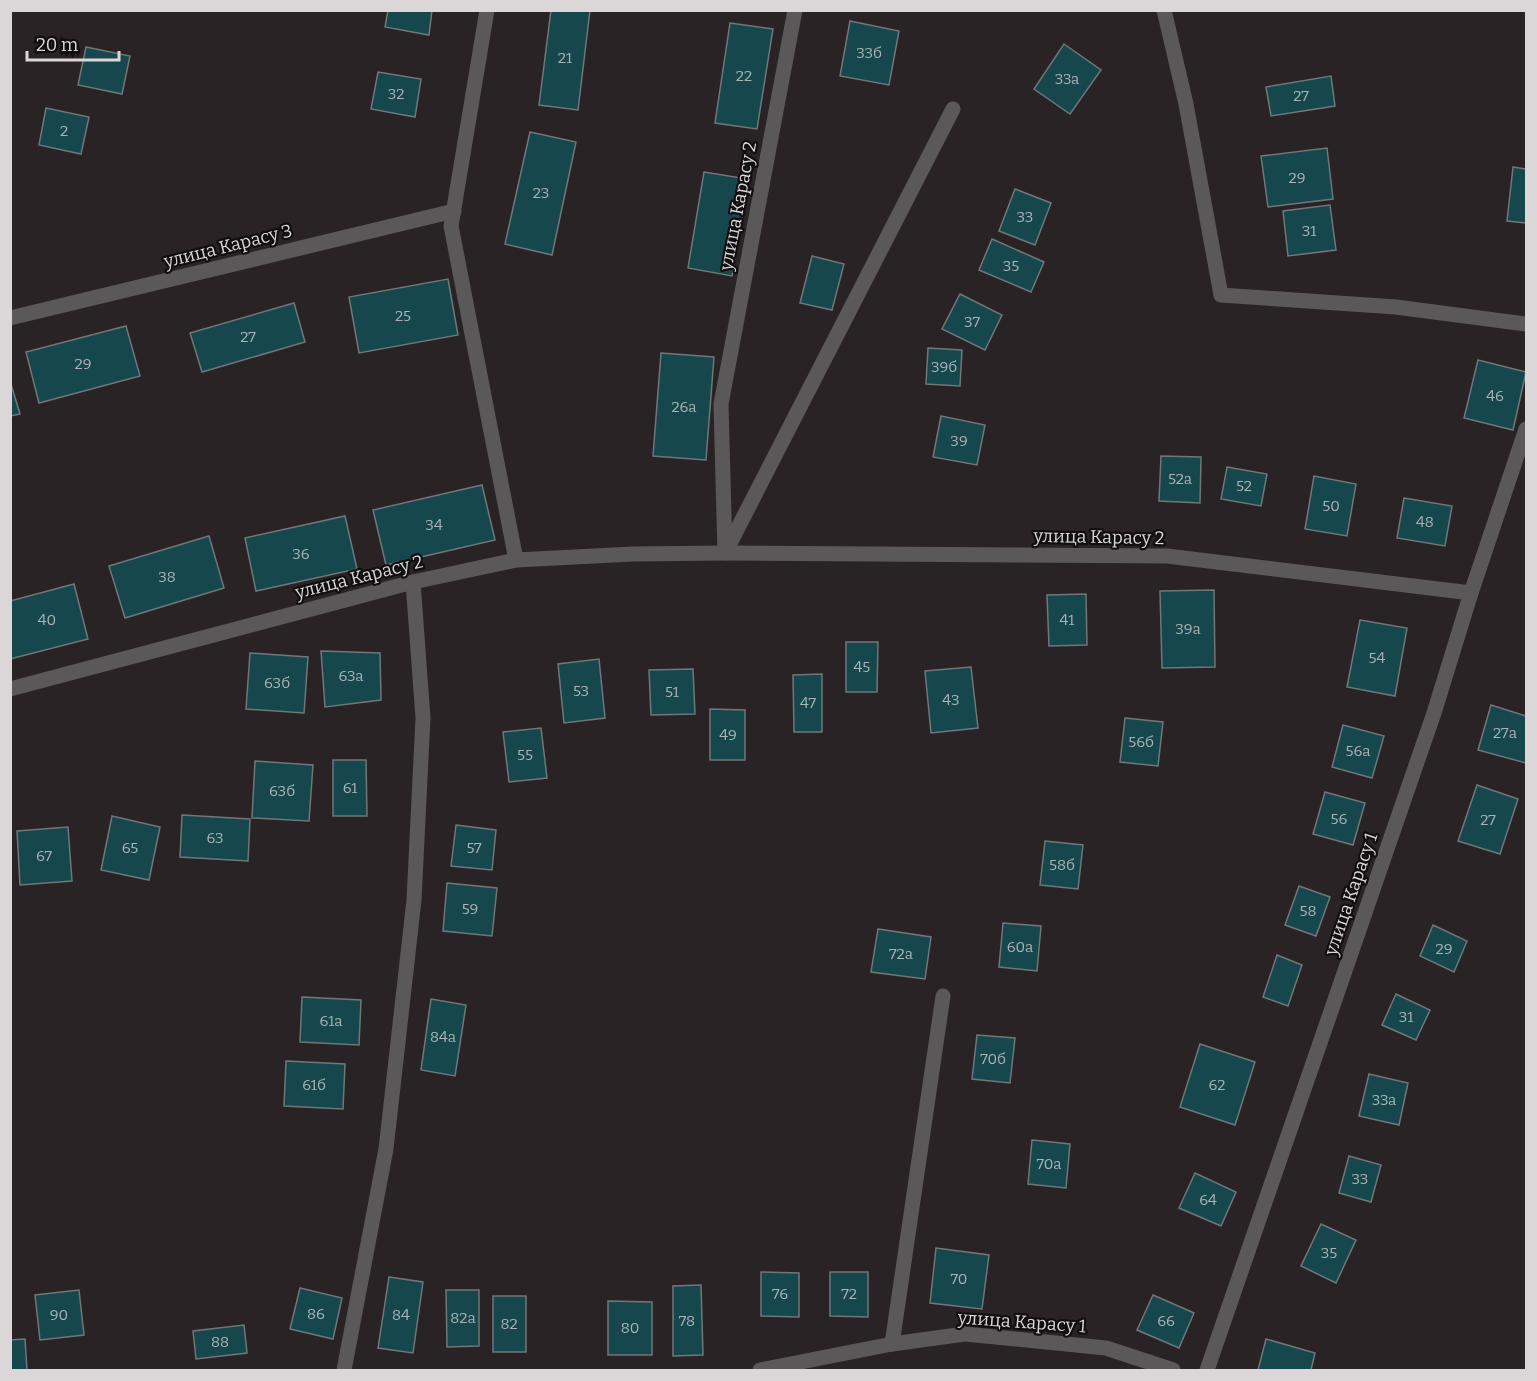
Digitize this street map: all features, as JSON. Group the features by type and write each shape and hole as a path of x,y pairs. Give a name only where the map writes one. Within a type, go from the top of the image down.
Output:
{"street":[{"path":"487,10 451,226 516,560"},
{"name":"улица Карасу 2","path":"725,553 721,404 795,10"},
{"path":"1164,10 1186,104 1221,295 1396,307 1527,324"},
{"path":"725,553 953,108"},
{"name":"улица Карасу 3","path":"10,318 454,212"},
{"name":"улица Карасу 1","path":"1207,1371 1434,713 1471,593 1527,429"},
{"name":"улица Карасу 2","path":"10,689 413,582 516,560 633,554 725,553 1167,556 1471,593"},
{"path":"344,1371 386,1149 414,900 423,718 413,582"},
{"path":"892,1344 944,996"},
{"name":"улица Карасу 1","path":"760,1371 892,1344 965,1334 1106,1348 1173,1371"}],"building":[{"path":"388,10 432,10 429,35 385,27"},
{"path":"551,10 590,10 578,110 539,105"},
{"path":"850,21 899,31 889,85 840,76"},
{"path":"730,23 773,29 757,129 715,123"},
{"path":"1064,44 1101,70 1070,114 1034,89"},
{"path":"86,47 130,56 122,94 78,85"},
{"path":"378,72 421,79 415,117 371,109"},
{"path":"1331,76 1335,106 1271,116 1266,87"},
{"path":"46,108 89,117 81,154 39,145"},
{"path":"530,132 576,142 552,255 505,244"},
{"path":"1327,148 1333,199 1268,207 1261,156"},
{"path":"1513,167 1526,169 1526,223 1507,221"},
{"path":"704,172 748,179 732,276 688,268"},
{"path":"1015,189 1051,203 1035,245 999,231"},
{"path":"1330,205 1336,250 1288,256 1283,211"},
{"path":"992,239 1044,262 1031,292 979,270"},
{"path":"812,256 844,264 832,310 800,303"},
{"path":"448,279 458,335 359,353 349,297"},
{"path":"960,294 1002,315 985,350 942,329"},
{"path":"294,303 305,342 202,372 190,333"},
{"path":"126,326 140,376 39,403 26,352"},
{"path":"928,348 962,350 960,386 926,384"},
{"path":"661,353 714,357 706,460 653,456"},
{"path":"1478,360 1526,372 1513,430 1464,418"},
{"path":"10,381 20,414 10,416"},
{"path":"941,416 985,425 977,465 933,457"},
{"path":"1161,456 1201,457 1200,503 1159,501"},
{"path":"1227,467 1267,474 1261,506 1221,499"},
{"path":"1314,476 1356,484 1347,536 1305,529"},
{"path":"482,485 495,540 386,565 373,510"},
{"path":"1404,498 1452,506 1445,546 1397,538"},
{"path":"345,516 357,569 256,591 245,538"},
{"path":"209,536 224,588 125,618 109,566"},
{"path":"74,584 88,639 10,659 10,601"},
{"path":"1214,590 1215,667 1162,668 1160,591"},
{"path":"1086,594 1087,645 1049,646 1047,595"},
{"path":"1360,620 1407,628 1395,696 1347,687"},
{"path":"846,642 878,642 877,692 846,692"},
{"path":"321,651 380,653 381,700 325,707"},
{"path":"250,653 308,657 304,713 246,709"},
{"path":"599,659 605,718 564,723 558,664"},
{"path":"971,667 978,728 931,733 925,671"},
{"path":"693,669 695,714 651,715 649,670"},
{"path":"822,674 822,732 794,732 793,675"},
{"path":"1491,705 1526,716 1526,763 1478,750"},
{"path":"710,709 745,710 745,760 710,760"},
{"path":"1125,718 1163,722 1158,766 1120,762"},
{"path":"1343,725 1384,736 1372,778 1332,767"},
{"path":"541,728 547,778 509,782 503,732"},
{"path":"333,760 366,760 367,816 333,816"},
{"path":"255,761 313,765 309,821 252,818"},
{"path":"1477,785 1518,799 1500,854 1458,841"},
{"path":"1325,792 1365,803 1353,845 1313,834"},
{"path":"182,815 250,819 248,861 180,857"},
{"path":"112,816 160,827 149,880 101,870"},
{"path":"456,825 496,830 492,870 451,866"},
{"path":"68,827 72,881 20,885 17,831"},
{"path":"1045,841 1083,845 1078,889 1040,885"},
{"path":"447,883 497,888 492,936 443,931"},
{"path":"1299,886 1330,897 1316,936 1285,925"},
{"path":"1003,923 1041,926 1037,971 999,967"},
{"path":"1433,925 1467,941 1454,972 1420,956"},
{"path":"878,929 931,937 925,979 871,972"},
{"path":"1277,955 1302,965 1288,1006 1263,997"},
{"path":"1396,994 1430,1010 1416,1040 1382,1025"},
{"path":"302,997 361,1000 359,1045 300,1042"},
{"path":"431,999 466,1005 455,1076 421,1070"},
{"path":"977,1035 1015,1038 1010,1083 972,1079"},
{"path":"1200,1044 1255,1062 1235,1125 1180,1107"},
{"path":"286,1061 345,1064 343,1109 284,1106"},
{"path":"1369,1074 1408,1083 1399,1125 1359,1116"},
{"path":"1032,1140 1070,1144 1066,1188 1028,1184"},
{"path":"1349,1156 1381,1165 1371,1202 1339,1193"},
{"path":"1195,1173 1236,1192 1221,1226 1179,1208"},
{"path":"1321,1224 1356,1240 1336,1283 1301,1266"},
{"path":"936,1248 989,1255 982,1309 930,1303"},
{"path":"761,1272 799,1273 799,1317 761,1316"},
{"path":"830,1272 868,1272 868,1317 830,1316"},
{"path":"389,1277 423,1282 413,1353 378,1348"},
{"path":"701,1285 703,1355 673,1356 673,1286"},
{"path":"300,1288 342,1298 333,1339 290,1329"},
{"path":"79,1290 84,1335 40,1340 35,1295"},
{"path":"446,1290 479,1290 479,1346 447,1347"},
{"path":"1153,1295 1194,1313 1179,1348 1137,1330"},
{"path":"493,1296 526,1296 526,1352 493,1352"},
{"path":"608,1301 652,1302 652,1355 608,1355"},
{"path":"244,1325 247,1353 196,1359 193,1331"},
{"path":"25,1339 27,1370 10,1370 10,1340"},
{"path":"1266,1339 1315,1353 1311,1370 1258,1370"}]}
